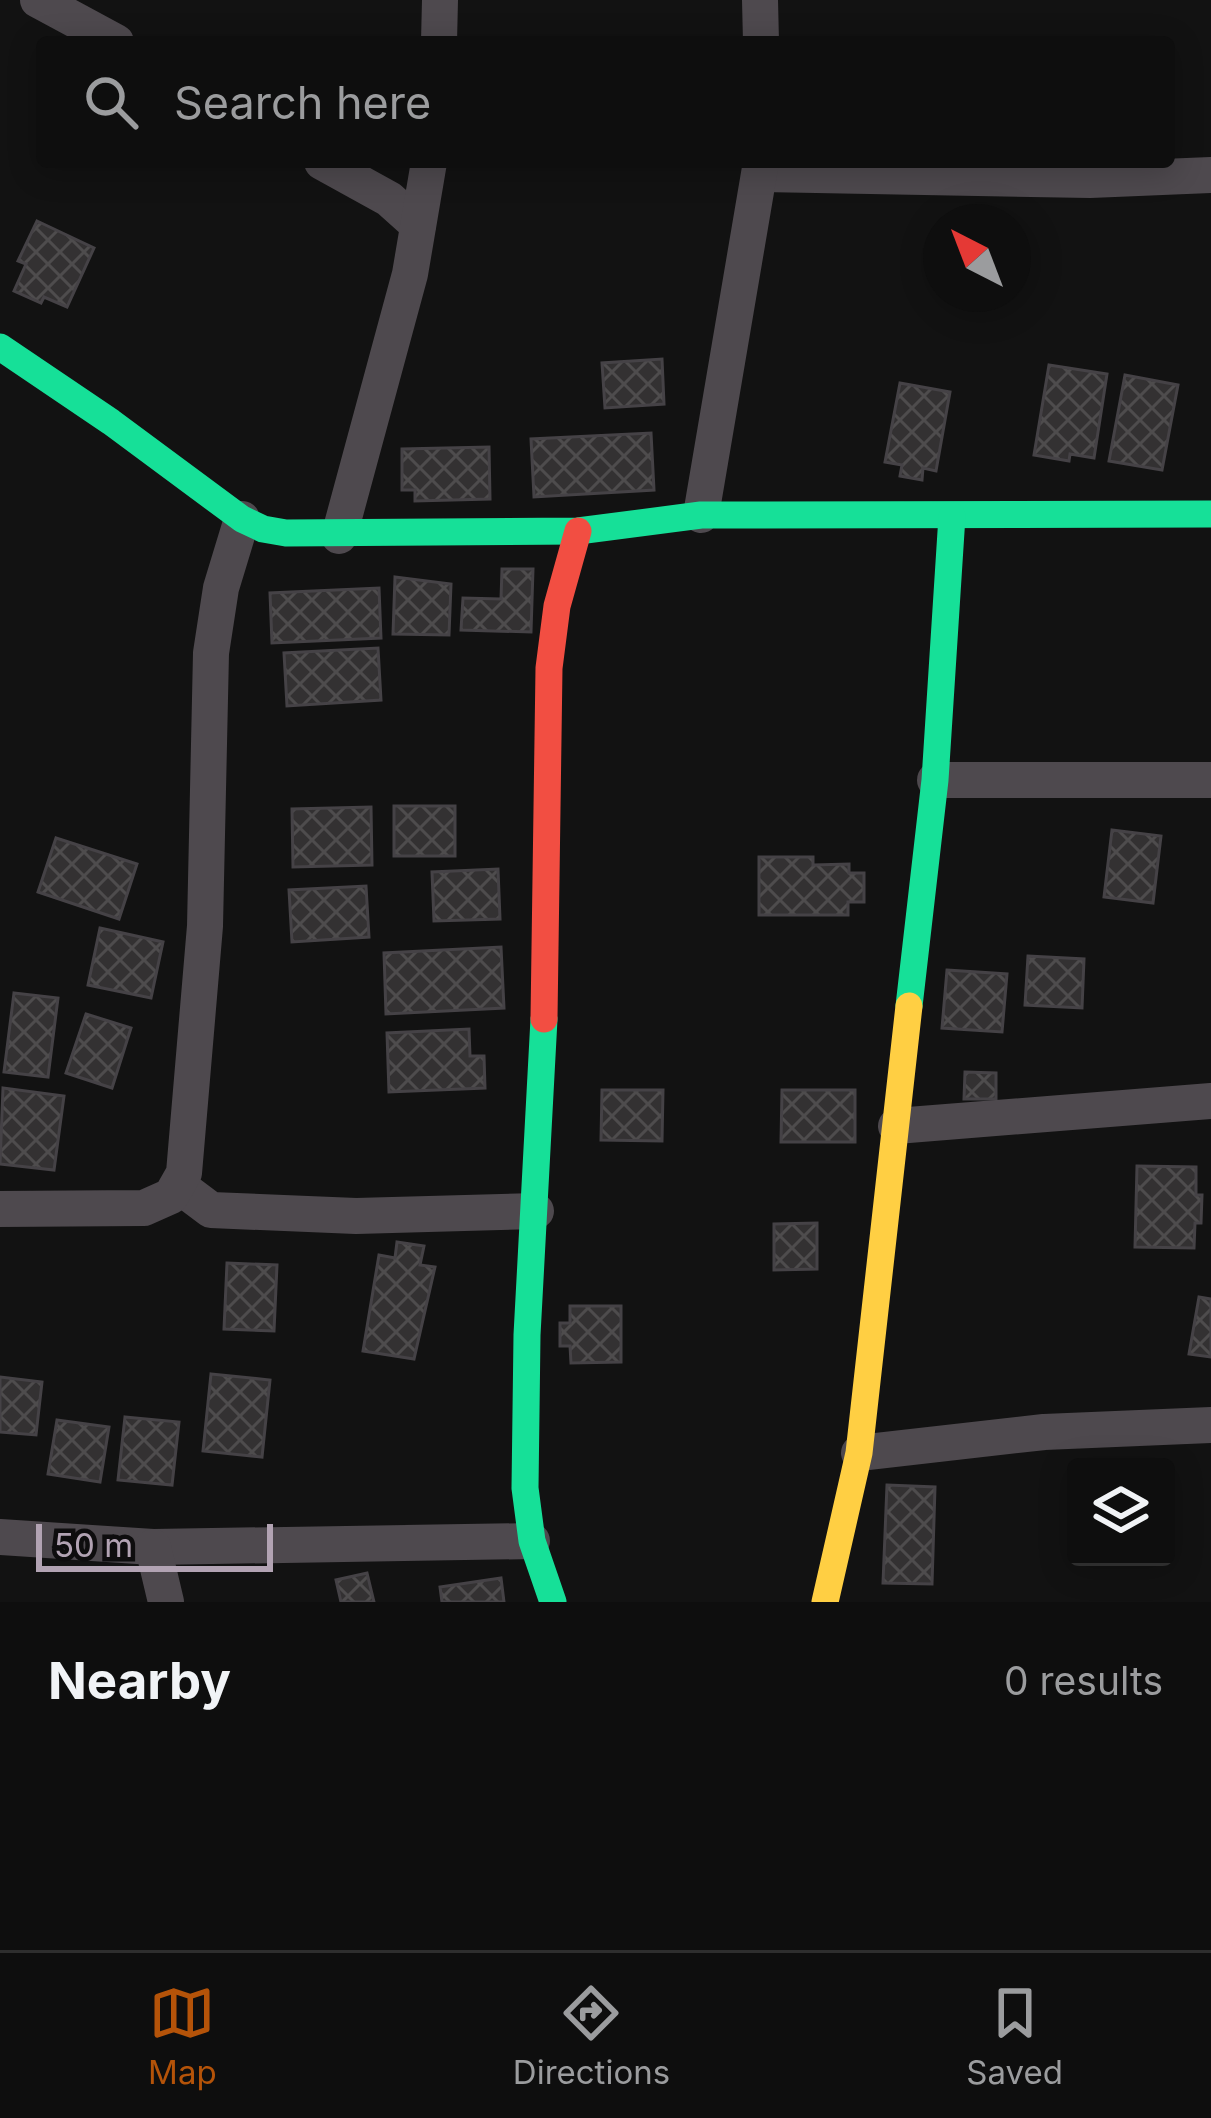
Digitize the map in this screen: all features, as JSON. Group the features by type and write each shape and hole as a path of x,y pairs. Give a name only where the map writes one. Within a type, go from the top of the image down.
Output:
{"street":[{"path":"38,0 105,36"},
{"path":"439,36 440,0"},
{"path":"760,0 761,36"},
{"path":"333,168 389,199 418,225"},
{"path":"339,536 410,274 428,168"},
{"path":"700,515 761,168 1090,180 1211,175"},
{"path":"0,347 242,519 286,533 578,531 700,515 1211,514"},
{"path":"825,1602 859,1453 935,780 952,516"},
{"path":"0,1209 144,1208 159,1204 179,1186 188,1139 205,926 211,653 221,588 242,519"},
{"path":"553,1602 532,1541 525,1487 527,1335 543,1094 549,668 557,606 578,531"},
{"path":"935,780 1211,780"},
{"path":"896,1126 1211,1101"},
{"path":"179,1186 211,1210 356,1216 536,1211"},
{"path":"859,1453 1044,1432 1211,1425"},
{"path":"0,1538 153,1546 532,1541"},
{"path":"153,1546 166,1602"}],"building":[{"path":"37,221 94,248 67,307 44,297 41,303 14,291 26,264 18,261"},
{"path":"662,359 664,404 605,408 602,363"},
{"path":"1049,365 1107,374 1094,458 1070,454 1069,461 1034,455"},
{"path":"1125,375 1178,385 1162,470 1109,461"},
{"path":"900,383 950,392 936,471 923,468 922,480 900,476 902,465 885,462"},
{"path":"651,433 654,490 534,497 531,439"},
{"path":"489,447 490,499 415,501 415,490 402,490 402,449"},
{"path":"502,569 533,569 531,632 461,630 463,598 501,599"},
{"path":"395,577 451,584 449,635 393,634"},
{"path":"379,588 381,638 272,643 270,593"},
{"path":"378,648 381,700 287,706 284,653"},
{"path":"394,806 455,806 455,856 394,856"},
{"path":"371,807 372,865 293,867 292,809"},
{"path":"1112,830 1161,836 1153,903 1104,897"},
{"path":"56,838 137,864 119,919 38,892"},
{"path":"759,857 813,857 813,865 849,864 849,873 864,873 864,902 848,902 848,915 759,915"},
{"path":"498,869 500,919 434,921 432,872"},
{"path":"366,886 369,937 292,942 289,890"},
{"path":"100,928 163,942 151,998 88,985"},
{"path":"501,947 504,1008 386,1014 384,953"},
{"path":"1028,956 1084,959 1082,1008 1025,1005"},
{"path":"947,970 1007,974 1002,1032 942,1028"},
{"path":"14,993 58,998 48,1077 4,1072"},
{"path":"86,1014 131,1028 112,1088 66,1073"},
{"path":"469,1029 470,1056 484,1056 485,1088 389,1092 387,1033"},
{"path":"965,1072 996,1073 996,1099 964,1099"},
{"path":"3,1088 64,1096 54,1170 0,1164"},
{"path":"602,1090 663,1090 662,1141 601,1140"},
{"path":"782,1090 855,1090 855,1142 781,1142"},
{"path":"1137,1166 1196,1167 1196,1195 1202,1195 1194,1248 1135,1247"},
{"path":"817,1223 817,1269 774,1270 774,1224"},
{"path":"397,1242 424,1246 420,1265 435,1267 414,1359 363,1351 379,1255 395,1258"},
{"path":"227,1263 277,1265 274,1331 224,1329"},
{"path":"1199,1297 1211,1299 1211,1357 1189,1354"},
{"path":"570,1306 621,1306 621,1362 571,1363 570,1346 560,1346 560,1323 570,1323"},
{"path":"211,1374 270,1380 262,1457 203,1451"},
{"path":"0,1377 42,1382 36,1435 0,1432"},
{"path":"125,1417 179,1422 172,1485 118,1480"},
{"path":"57,1420 109,1427 100,1482 48,1474"},
{"path":"887,1485 935,1487 932,1584 883,1583"},
{"path":"367,1573 374,1602 341,1602 336,1580"},
{"path":"501,1578 504,1602 442,1602 440,1587"}],"traffic: fast":[{"path":"0,347 242,519 286,533 578,531 701,515 1211,514"},
{"path":"909,1006 935,780 952,516"},
{"path":"544,1019 527,1335 525,1488 532,1541 553,1602"}],"traffic: slow":[{"path":"825,1602 859,1453 909,1006"}],"traffic: jam":[{"path":"544,1019 549,668 557,606 578,531"}]}
